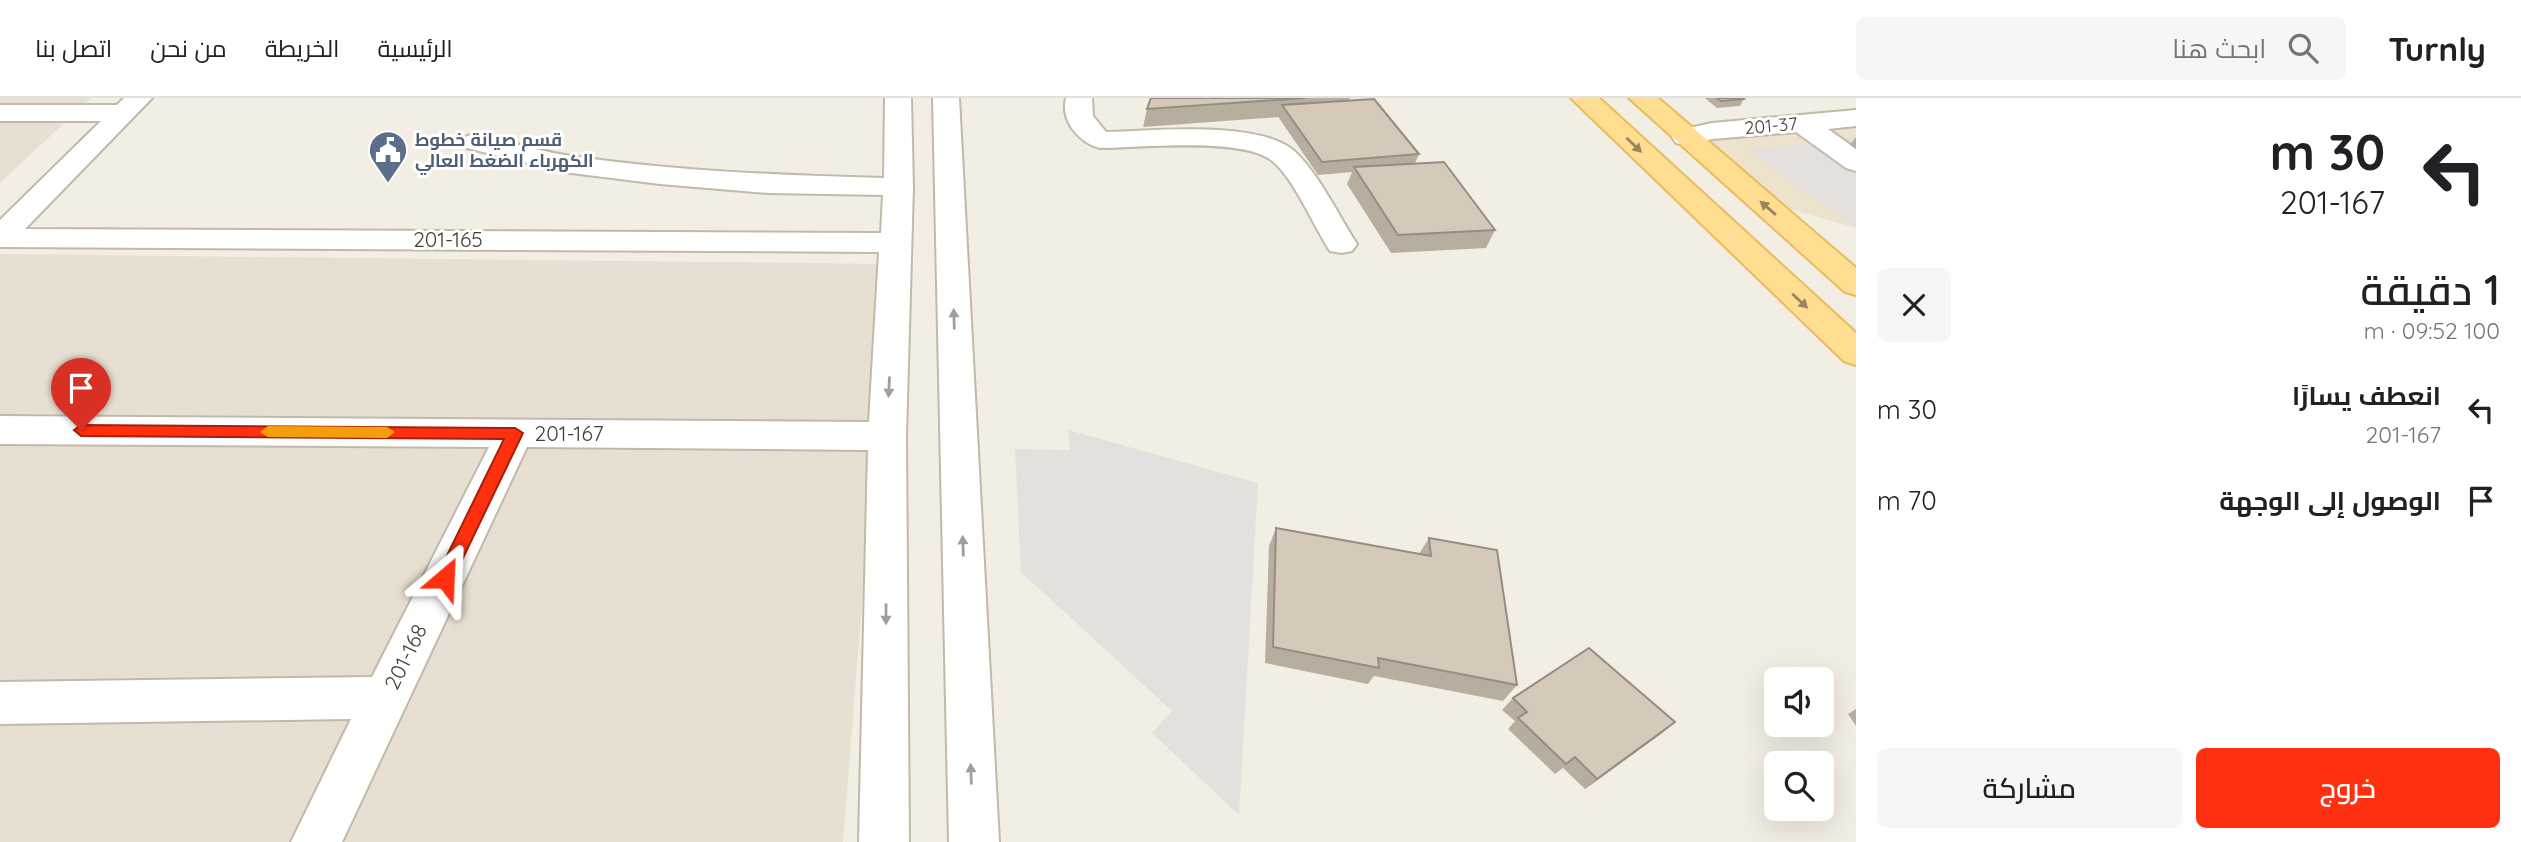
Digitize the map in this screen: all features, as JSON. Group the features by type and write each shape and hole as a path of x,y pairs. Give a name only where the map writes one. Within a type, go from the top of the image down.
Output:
{"main road":[{"path":"1584,98 1856,353"},
{"path":"1642,98 1856,285"}],"street":[{"path":"884,842 887,436 898,187 898,98"},
{"path":"946,98 974,842"},
{"path":"1079,98 1077,108 1087,132 1100,140 1224,140 1258,143 1270,147 1287,160 1341,244"},
{"path":"0,113 132,106"},
{"path":"0,238 132,106"},
{"name":"201-37","path":"1686,137 1713,131 1856,118"},
{"path":"1802,123 1856,162"},
{"path":"477,142 563,163 660,175 768,184 898,187"},
{"name":"201-165","path":"0,238 895,243"},
{"name":"201-167","path":"0,430 887,436"},
{"name":"201-168","path":"316,842 515,433"},
{"path":"0,703 386,698"}],"shaded area":[{"path":"0,98 91,98 0,183"},
{"path":"1856,118 1856,228 1758,200 1686,137"},
{"path":"1856,137 1856,144 1851,145 1856,149 1856,228 1748,150"},
{"path":"0,254 889,264 843,842 0,842"},
{"path":"1068,430 1258,483 1239,815 1152,733 1172,711 1021,572 1015,449 1070,450"}],"building":[{"path":"1151,98 1305,98 1147,109"},
{"path":"1717,98 1743,98 1744,99 1721,101"},
{"path":"1374,99 1419,154 1322,162 1282,105"},
{"path":"1444,162 1495,230 1398,235 1354,167"},
{"path":"1276,528 1431,556 1429,538 1497,550 1517,685 1378,658 1379,668 1273,647"},
{"path":"1589,648 1675,722 1597,779 1575,757 1566,764 1518,718 1527,712 1513,698"}],"slow traffic":[{"path":"268,432 387,432"}],"place":[{"name":"قسم صيانة خطوط الكهرباء الضغط العالي","path":"388,184"}],"route":[{"path":"81,430 515,433 445,578"}]}
